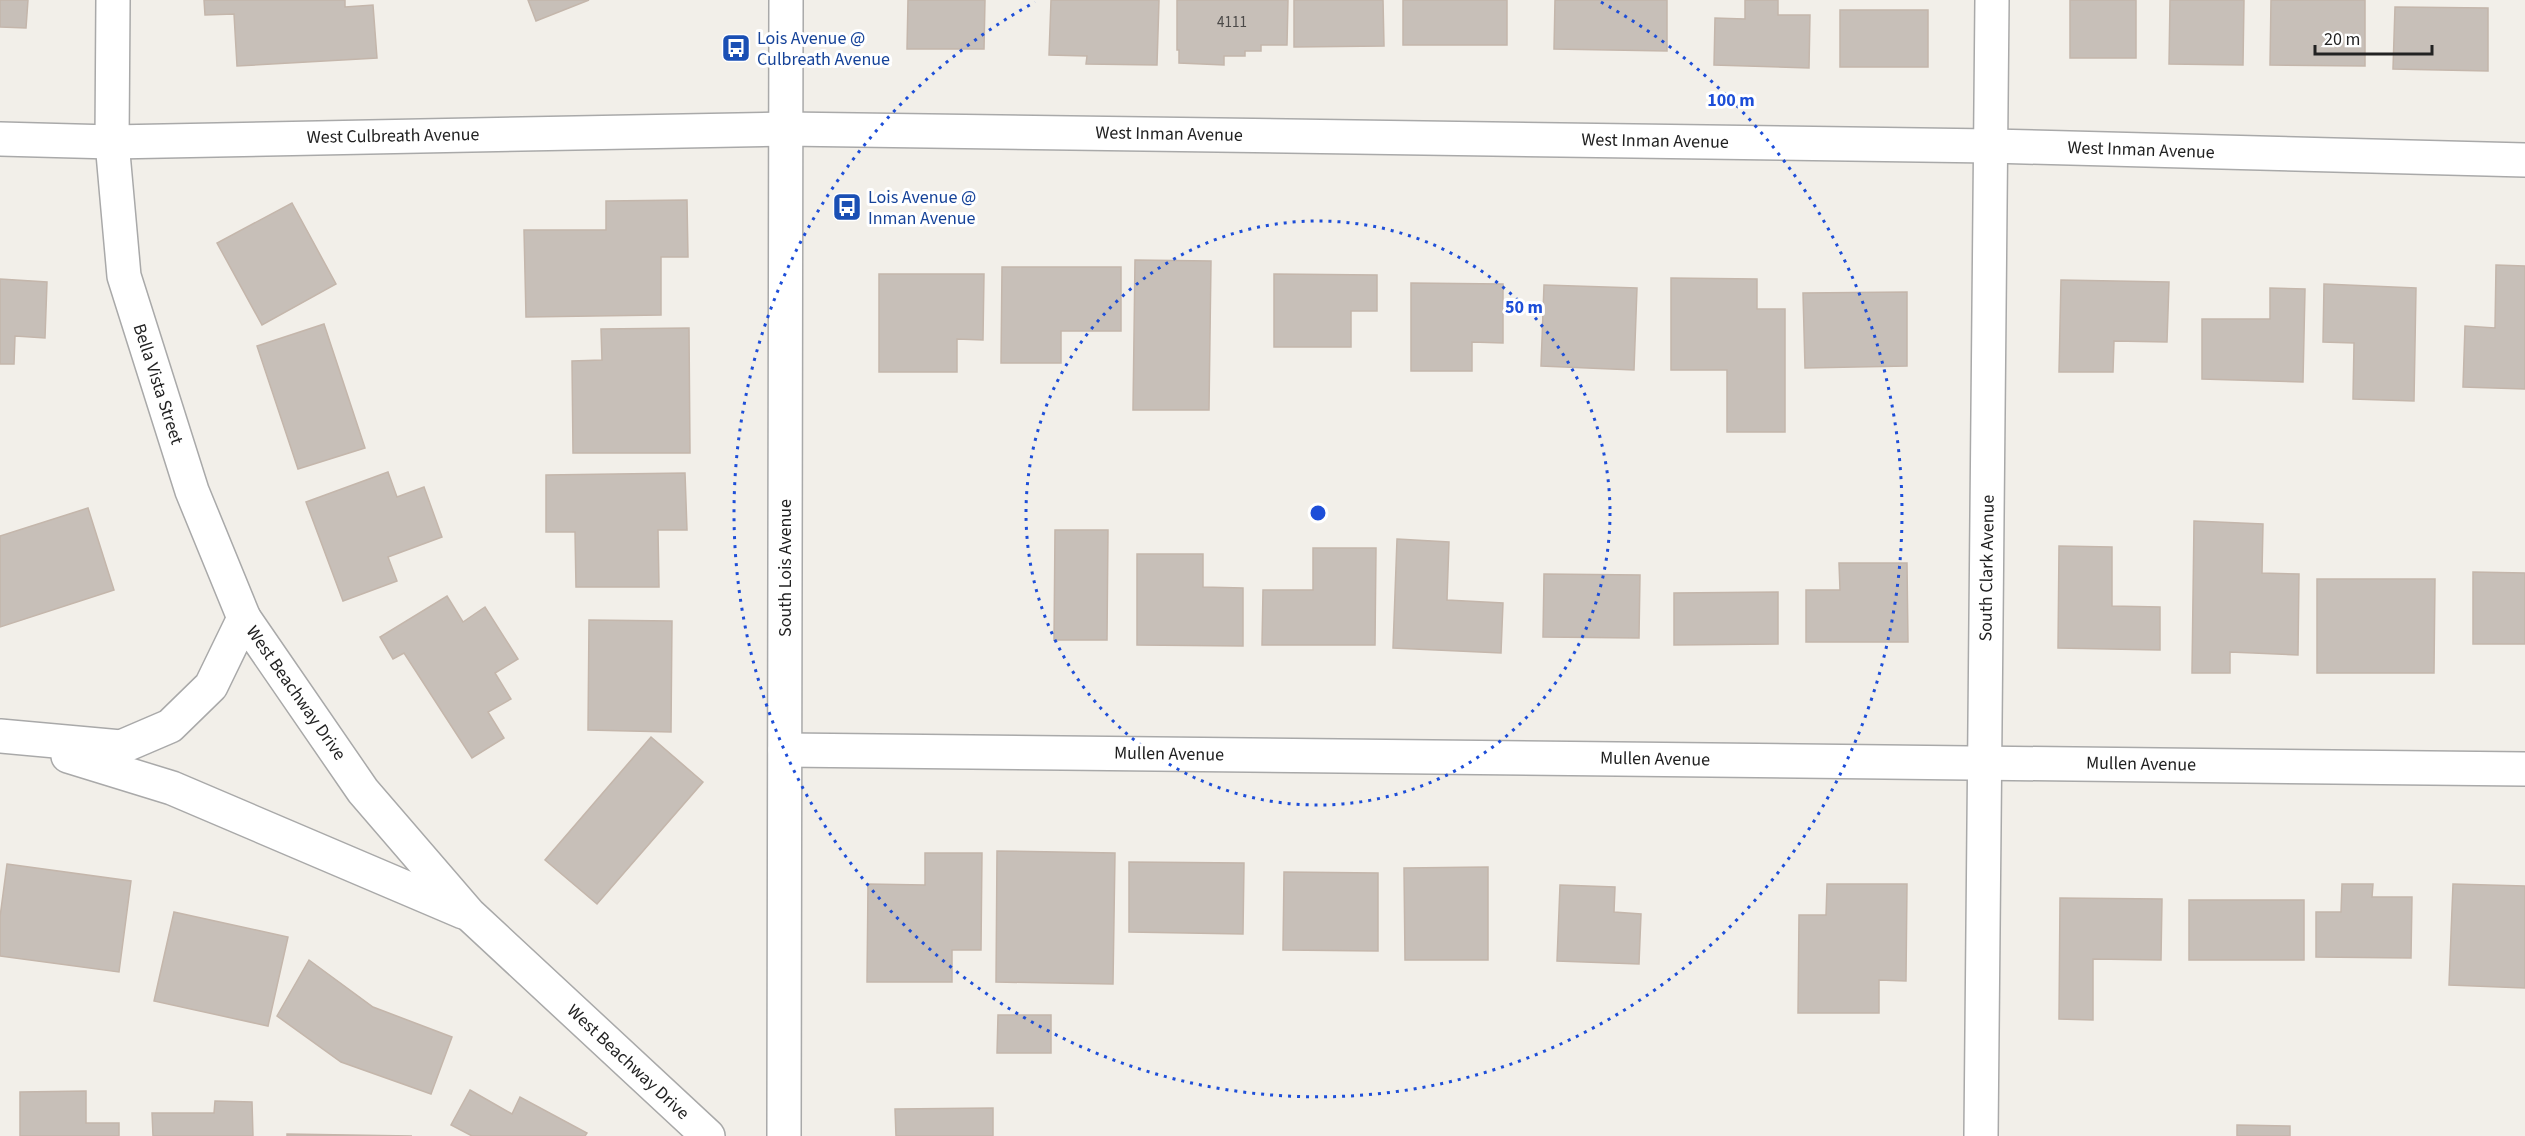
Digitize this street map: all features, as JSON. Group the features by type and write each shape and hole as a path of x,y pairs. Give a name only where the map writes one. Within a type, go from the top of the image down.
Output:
{"street":[{"name":"Bella Vista Street","path":"113,0 112,142 124,276 192,491 244,618"},
{"name":"South Lois Avenue","path":"783,1136 786,0"},
{"name":"South Clark Avenue","path":"1981,1136 1992,0"},
{"name":"West Culbreath Avenue","path":"0,139 112,142 786,129"},
{"name":"West Inman Avenue","path":"786,129 1991,146 2525,160"},
{"name":"West Beachway Drive","path":"4,737 121,747 170,726 210,686 244,618 363,790 469,914 708,1136"},
{"name":"West Beachway Drive","path":"4,737 172,788 469,914"},
{"name":"Mullen Avenue","path":"785,750 2525,769"}],"building":[{"path":"0,0 28,0 26,28 0,27"},
{"path":"204,0 345,0 345,7 373,5 377,58 237,66 234,14 205,15"},
{"path":"528,0 589,0 536,21"},
{"path":"908,0 985,0 984,49 907,49"},
{"path":"1051,0 1159,0 1157,65 1086,64 1087,56 1049,55"},
{"path":"1177,0 1288,0 1287,45 1261,45 1261,51 1245,51 1245,56 1224,56 1224,65 1179,63"},
{"path":"1294,0 1383,0 1384,46 1294,47"},
{"path":"1403,0 1507,0 1507,45 1403,45"},
{"path":"1555,0 1667,0 1667,51 1554,49"},
{"path":"1745,0 1778,0 1778,15 1810,15 1809,68 1714,65 1715,18 1745,19"},
{"path":"2070,0 2136,0 2136,58 2070,58"},
{"path":"2170,0 2244,0 2243,65 2169,64"},
{"path":"2271,0 2365,0 2365,66 2270,65"},
{"path":"2395,7 2488,8 2488,71 2393,69"},
{"path":"1840,10 1928,10 1928,67 1840,67"},
{"path":"687,200 688,257 661,257 661,315 526,317 524,230 606,230 606,201"},
{"path":"292,203 336,284 262,325 217,243"},
{"path":"1135,260 1211,261 1209,410 1133,410"},
{"path":"2496,265 2525,266 2525,389 2463,387 2465,326 2495,328"},
{"path":"1002,267 1121,267 1121,331 1061,331 1061,363 1001,363"},
{"path":"879,274 984,274 983,340 957,339 957,372 879,372"},
{"path":"1274,274 1377,275 1377,311 1351,311 1351,347 1274,347"},
{"path":"1671,278 1757,279 1757,309 1785,309 1785,432 1727,432 1727,370 1671,370"},
{"path":"0,279 47,282 45,338 15,336 14,364 0,364"},
{"path":"2061,280 2169,282 2167,342 2114,341 2113,372 2059,372"},
{"path":"1411,283 1503,284 1503,343 1472,342 1472,371 1411,371"},
{"path":"2324,284 2416,288 2414,401 2353,399 2354,343 2323,342"},
{"path":"1544,285 1637,288 1634,370 1541,366"},
{"path":"2270,288 2305,289 2303,382 2202,379 2202,319 2270,319"},
{"path":"1907,292 1907,366 1805,368 1803,293"},
{"path":"324,324 365,448 298,469 257,346"},
{"path":"689,328 690,453 573,453 572,361 602,360 601,329"},
{"path":"388,472 397,497 424,487 442,537 388,557 397,581 343,601 306,502"},
{"path":"685,473 687,530 658,530 659,587 576,587 575,532 546,532 546,475"},
{"path":"88,508 114,590 0,627 0,536"},
{"path":"2194,521 2263,524 2262,573 2299,574 2298,655 2230,652 2230,673 2192,673"},
{"path":"1055,530 1108,530 1107,640 1054,640"},
{"path":"1397,539 1449,542 1447,600 1503,603 1501,653 1393,648"},
{"path":"2059,546 2112,547 2112,606 2160,607 2160,650 2058,648"},
{"path":"1313,548 1376,548 1375,645 1262,645 1263,590 1313,590"},
{"path":"1137,554 1203,554 1203,587 1243,588 1243,646 1137,645"},
{"path":"1839,563 1907,563 1908,642 1806,642 1806,590 1840,590"},
{"path":"2473,572 2525,573 2525,644 2473,644"},
{"path":"1544,574 1640,575 1639,638 1543,637"},
{"path":"2317,579 2435,579 2434,673 2317,673"},
{"path":"1778,592 1778,644 1674,645 1674,593"},
{"path":"447,596 463,622 485,607 518,659 495,673 511,699 488,712 504,738 472,758 404,653 393,659 380,637"},
{"path":"589,620 672,621 671,732 588,730"},
{"path":"651,737 703,782 597,904 545,860"},
{"path":"997,851 1115,853 1113,984 996,982"},
{"path":"925,853 982,853 981,950 952,950 952,982 867,982 868,884 925,885"},
{"path":"1129,862 1244,863 1243,934 1129,932"},
{"path":"7,864 131,881 119,972 0,956 0,917"},
{"path":"1488,867 1488,960 1405,960 1404,868"},
{"path":"1284,872 1378,873 1378,951 1283,950"},
{"path":"1827,884 1907,884 1906,981 1879,980 1879,1013 1798,1013 1799,915 1826,915"},
{"path":"2342,884 2373,884 2372,897 2412,897 2411,958 2316,957 2316,912 2341,912"},
{"path":"2453,884 2525,886 2525,988 2449,985"},
{"path":"1560,885 1615,887 1614,912 1641,914 1639,964 1557,961"},
{"path":"2060,898 2162,899 2161,960 2093,959 2093,1020 2059,1019"},
{"path":"2189,900 2304,900 2304,960 2189,960"},
{"path":"174,912 288,937 268,1026 154,1001"},
{"path":"309,960 373,1007 452,1037 431,1094 341,1062 277,1016"},
{"path":"998,1015 1051,1015 1051,1053 997,1053"},
{"path":"470,1090 512,1114 520,1097 587,1133 585,1136 472,1136 451,1125"},
{"path":"86,1091 86,1123 119,1123 119,1136 20,1136 20,1092"},
{"path":"215,1101 252,1102 253,1136 153,1136 152,1113 214,1113"},
{"path":"993,1108 993,1136 896,1136 895,1109"},
{"path":"2237,1125 2290,1126 2290,1136 2237,1136"},
{"path":"287,1134 412,1136 287,1136"}],"place":[{"name":"Lois Avenue @ Culbreath Avenue","path":"736,48"},
{"name":"Lois Avenue @ Inman Avenue","path":"847,207"}]}
